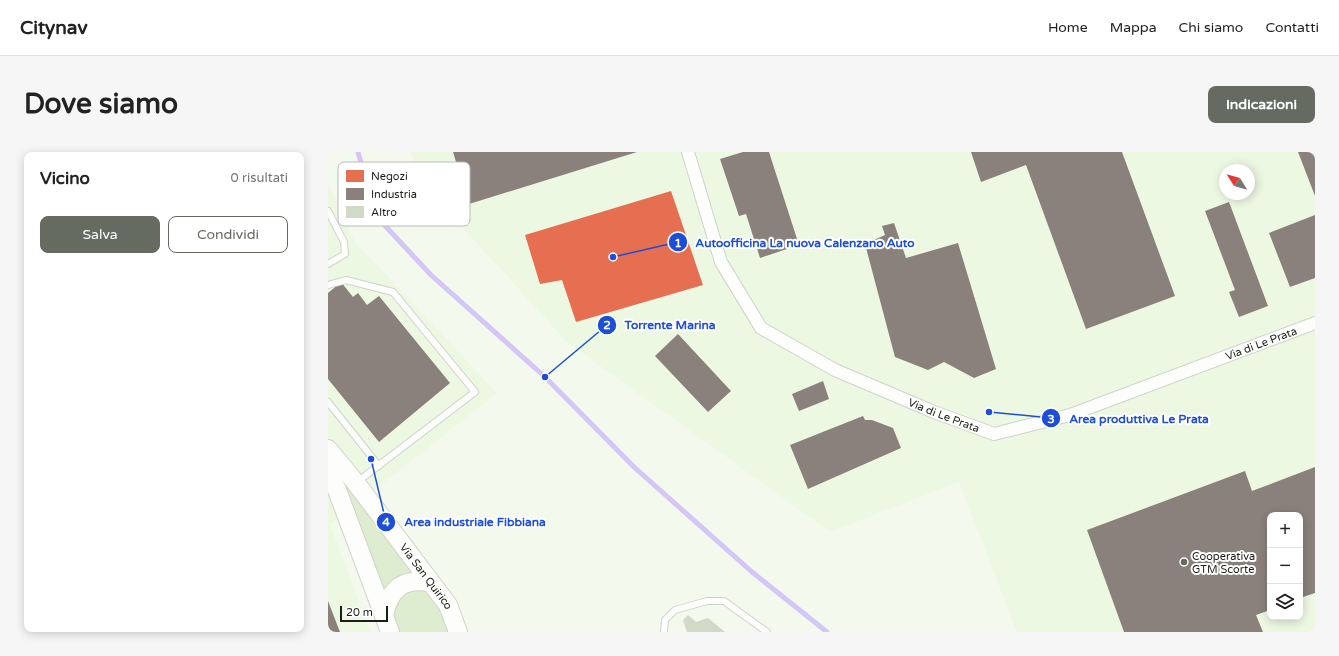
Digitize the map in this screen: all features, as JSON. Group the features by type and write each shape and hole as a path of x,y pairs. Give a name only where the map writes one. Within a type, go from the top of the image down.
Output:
{"street":[{"name":"Via di Le Prata","path":"688,152 721,262 761,328 835,370 934,412 994,434 1070,415 1315,322"},
{"name":"Via San Quirico","path":"328,449 356,483 448,605 458,632"},
{"path":"328,472 337,490 390,632"},
{"path":"384,615 387,601 400,587 415,580 430,582"}],"lane":[{"path":"328,211 344,242 345,254 328,264"},
{"path":"328,285 346,280 393,292 475,392 356,483"},
{"path":"328,402 379,466"},
{"path":"664,632 665,620 674,610 706,601 724,601 767,632"}],"shaded area":[{"path":"411,152 1315,152 1315,632 1017,632 959,482 830,532 567,342 461,226 470,226 470,162 415,162"},
{"path":"328,182 338,204 338,226 348,226 355,242 497,393 330,525 370,632 328,632"},
{"path":"347,485 419,575 383,595 345,488"},
{"path":"424,589 432,593 451,632 397,632 392,619 395,602 407,590"}],"building: Negozi":[{"path":"671,191 703,285 576,322 562,280 540,284 525,235"}],"building: Industria":[{"path":"453,152 637,152 470,204 470,162 456,162"},
{"path":"743,152 769,152 799,245 760,258 746,214 739,216 720,159"},
{"path":"971,152 1122,152 1175,296 1086,329 1026,165 981,182"},
{"path":"1298,152 1315,152 1315,196"},
{"path":"1229,202 1268,306 1239,317 1229,292 1235,290 1205,211"},
{"path":"1315,215 1315,278 1290,287 1269,233"},
{"path":"894,223 906,258 958,243 996,369 974,378 944,362 928,370 895,357 865,244 885,235 882,226"},
{"path":"341,282 353,297 358,293 367,305 379,296 450,383 379,442 328,379 328,293"},
{"path":"678,334 731,391 708,412 655,356"},
{"path":"823,381 829,399 799,411 792,394"},
{"path":"863,416 865,420 872,420 893,428 901,448 808,489 790,445"},
{"name":"Cooperativa GTM Scorte","path":"1315,467 1315,593 1303,597 1303,512 1267,512 1267,611 1256,615 1263,632 1124,632 1087,530 1245,471 1252,491"},
{"path":"328,601 340,632 328,632"}],"building: Altro":[{"path":"688,615 696,622 708,618 725,632 687,632 683,620"}],"waterway":[{"path":"358,152 361,162"},
{"path":"385,226 431,275 545,377 634,467 752,572 827,632"}],"place":[{"name":"Autoofficina La nuova Calenzano Auto","path":"613,257"},
{"name":"Torrente Marina","path":"545,377"},
{"name":"Area produttiva Le Prata","path":"989,412"},
{"name":"Area industriale Fibbiana","path":"371,459"},
{"name":"Cooperativa GTM Scorte","path":"1184,562"}]}
